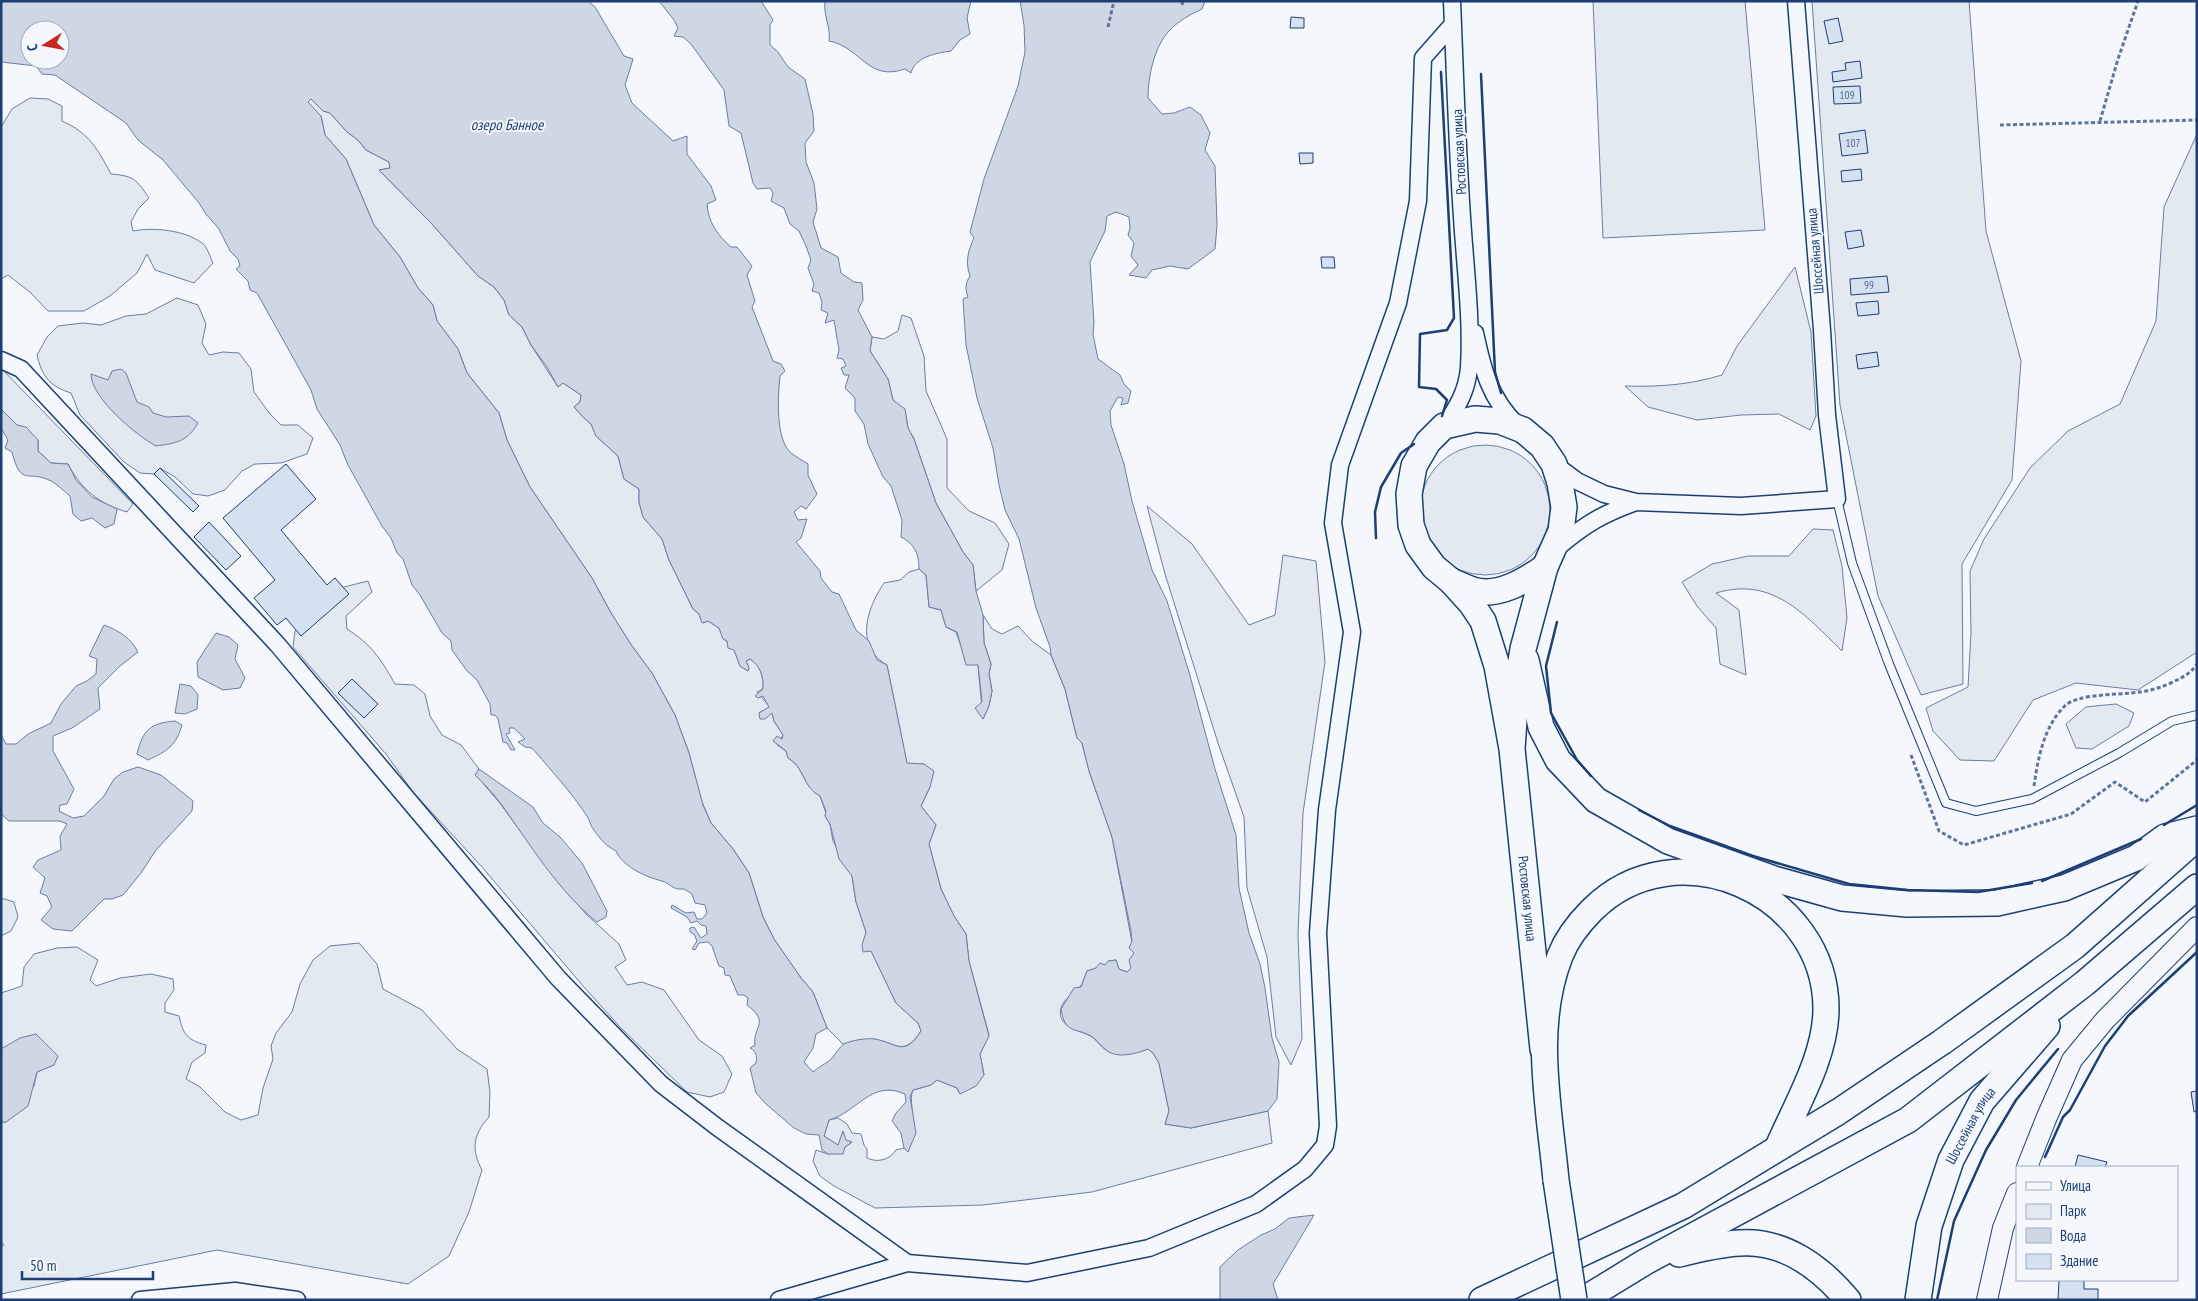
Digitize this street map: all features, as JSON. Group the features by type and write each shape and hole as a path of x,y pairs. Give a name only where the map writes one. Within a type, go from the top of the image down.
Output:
{"main road":[{"path":"1475,419 1500,421 1523,430 1542,446 1554,464 1564,507 1562,531 1549,559 1524,649 1516,691 1512,749 1491,641 1483,621 1471,603 1451,581 1434,567 1418,545 1411,525 1409,494 1414,466 1428,442 1444,426 1475,419"},
{"path":"1451,581 1475,591 1493,591 1529,578 1549,559"},
{"path":"1524,649 1540,727 1558,760 1596,800 1668,841 1774,879 1842,898 1907,904 1997,903 2064,888 2136,858 2165,837 2197,829"},
{"name":"Ростовская улица","path":"1512,749 1543,1049"},
{"path":"1482,1300 1683,1206 1854,1101 1950,1036 2075,946 2197,838"},
{"path":"1574,1300 1556,1180 1543,1049 1549,991 1560,954 1577,925 1603,899 1634,881 1664,873 1696,871 1732,880 1763,895 1780,908 1809,944 1819,964 1824,985 1826,1009 1824,1033 1818,1057 1778,1147"},
{"path":"1583,1300 1645,1262 1908,1120 2085,983 2197,887"},
{"name":"Шоссейная улица","path":"1918,1300 1932,1217 1951,1160 1982,1101 2085,983"},
{"path":"1645,1262 1717,1245 1742,1242 1760,1244 1788,1252 1812,1265 1832,1281 1848,1300"}],"street":[{"name":"Ростовская улица","path":"1452,1 1468,302"},
{"name":"Шоссейная улица","path":"1796,1 1827,415 1838,499"},
{"path":"779,1300 907,1263 1027,1273 1149,1248 1256,1204 1305,1169 1324,1145 1328,1126 1318,933 1327,810 1352,632 1333,523 1340,464 1398,303 1402,285 1418,201 1422,58 1453,24"},
{"path":"1444,426 1456,410 1464,393 1468,368 1468,302"},
{"path":"1468,302 1484,374 1503,411 1523,430"},
{"path":"1,360 21,369 277,644 558,978 661,1084 717,1127 907,1263"},
{"path":"1554,464 1577,481 1595,490 1636,502 1741,506 1838,499"},
{"path":"1549,559 1581,528 1607,512 1636,502"},
{"path":"2027,1166 2072,1060 2105,1020 2197,926"},
{"path":"1988,1300 2003,1228 2016,1196"},
{"path":"140,1300 235,1291 297,1300"}],"lane":[{"path":"1838,499 1852,563 1889,664 1946,803 1976,811 2032,799 2119,753 2172,722 2197,715"}],"path":[{"path":"1108,27 1114,1"},
{"path":"2100,121 2118,59 2138,1"},
{"path":"2000,124 2197,120"},
{"path":"2032,799 2037,763 2049,727 2066,704 2090,696 2142,693 2155,690 2191,673 2197,664"},
{"path":"1908,747 1939,831 1964,845 2071,814 2115,782 2145,802 2197,760"}],"green space":[{"path":"1593,1 1745,1 1765,230 1603,238"},
{"path":"1812,1 1969,1 1986,231 2021,361 2012,480 1962,564 1963,684 1921,695 1878,596 1840,405"},
{"path":"30,98 48,99 62,106 62,121 86,136 101,156 111,174 130,177 141,187 149,198 138,209 131,222 133,231 150,229 178,232 204,244 213,263 194,283 155,270 147,254 137,273 110,296 84,311 48,311 31,293 8,275 1,279 1,127 12,109"},
{"path":"311,99 323,111 330,113 366,150 389,162 390,168 379,170 432,224 478,276 494,287 504,300 509,315 522,327 531,345 558,387 563,383 581,395 580,402 574,407 591,424 596,436 618,456 624,479 639,489 639,502 643,517 662,539 669,560 693,609 699,614 703,623 708,621 719,628 723,638 734,649 740,666 748,671 749,668 746,661 750,659 759,668 763,680 763,689 757,692 770,707 759,713 772,713 774,721 783,735 777,745 786,751 788,758 797,766 810,788 820,796 826,813 825,816 830,824 833,841 852,876 856,902 866,932 865,938 896,1003 918,1023 921,1031 909,1044 899,1046 882,1041 858,1040 843,1044 827,1028 813,992 774,939 763,917 749,873 733,849 711,823 702,802 689,753 675,715 652,673 611,613 592,578 530,487 507,440 499,413 467,373 458,349 437,321 433,305 418,288 400,257 374,225 346,159 325,135 321,116 307,102"},
{"path":"2197,134 2197,652 2138,690 2076,683 2033,700 1994,761 1960,760 1933,731 1926,708 1968,687 1971,633 1970,571 1984,539 2030,468 2068,431 2120,404 2156,321 2164,207"},
{"path":"1795,267 1811,332 1816,416 1810,430 1779,414 1741,415 1697,420 1648,407 1625,386 1674,385 1722,375 1737,346"},
{"path":"177,298 198,305 206,324 202,343 209,355 223,352 239,353 251,369 254,392 270,414 281,425 298,425 313,438 307,454 281,463 255,464 242,471 225,490 208,496 193,494 175,477 160,468 154,474 140,473 124,462 80,415 71,393 52,383 41,369 37,355 47,337 58,326 83,323 101,325 126,316 146,314"},
{"path":"902,315 911,318 924,356 926,391 947,439 947,488 969,511 995,523 1009,544 1002,570 976,591 973,565 963,552 936,503 914,439 908,428 905,410 893,400 888,379 870,351 872,337 884,339 898,331"},
{"path":"1,368 133,504 127,512 99,500 85,488 68,464 51,463 38,451 38,440 17,425 1,409"},
{"path":"1485,445 1510,450 1531,464 1545,485 1550,510 1545,535 1531,556 1510,570 1485,575 1460,570 1439,556 1425,535 1420,510 1425,485 1439,464 1460,450"},
{"path":"1147,506 1192,544 1249,625 1275,615 1283,555 1316,561 1325,662 1303,813 1298,934 1302,1039 1291,1065 1276,1037 1267,957 1247,888 1244,817 1218,743 1165,574"},
{"path":"1813,529 1833,530 1842,566 1847,618 1842,651 1815,624 1786,602 1771,594 1755,590 1736,589 1716,593 1739,610 1746,675 1720,664 1716,628 1697,606 1682,582 1712,564 1748,556 1789,556"},
{"path":"919,569 926,575 929,607 941,610 946,627 956,632 961,646 978,665 983,719 989,706 992,691 989,674 991,664 984,643 983,615 992,629 1002,634 1018,626 1033,642 1051,655 1065,689 1077,738 1082,743 1089,771 1112,837 1134,953 1131,968 1127,972 1119,969 1116,960 1109,961 1105,965 1087,971 1083,982 1062,1005 1060,1015 1062,1020 1070,1027 1092,1037 1110,1052 1129,1054 1148,1049 1153,1053 1159,1063 1169,1111 1165,1124 1191,1128 1268,1111 1272,1143 1092,1192 983,1205 875,1208 834,1186 820,1176 813,1161 816,1150 828,1154 838,1152 851,1143 846,1141 843,1133 838,1145 824,1136 829,1120 838,1118 847,1124 852,1133 861,1134 867,1149 867,1158 883,1160 896,1150 904,1148 908,1151 912,1131 911,1098 913,1090 931,1085 937,1080 957,1088 960,1094 984,1075 980,1054 989,1035 969,961 966,934 954,916 941,889 929,844 936,825 921,806 930,787 924,764 907,764 887,665 870,648 867,637 869,615 884,583 900,580 909,572"},
{"path":"368,581 372,592 346,616 347,629 375,653 395,684 414,685 425,694 430,716 442,735 461,745 479,769 476,775 499,802 558,882 586,914 619,944 626,960 615,967 627,985 642,982 664,990 699,1040 722,1056 732,1074 724,1092 710,1097 687,1092 621,1028 482,867 413,792 386,754 293,647 295,631 336,589"},
{"path":"2116,704 2134,713 2129,726 2092,749 2076,748 2066,724 2086,707"},
{"path":"1,898 14,902 18,917 11,931 1,936"},
{"path":"359,943 377,964 383,989 422,1010 457,1049 487,1069 490,1092 489,1117 480,1130 475,1142 476,1156 482,1170 469,1212 449,1256 408,1284 217,1250 1,1294 1,1247 4,1245 1,1241 1,1122 6,1122 34,1086 37,1072 54,1065 45,1044 36,1034 1,1049 1,993 22,986 24,967 34,954 57,948 77,947 98,960 90,980 96,986 120,978 151,974 173,979 174,990 165,1003 165,1012 179,1016 184,1032 194,1041 206,1045 205,1053 192,1062 186,1079 200,1087 225,1112 241,1120 258,1115 263,1088 273,1059 271,1046 276,1033 292,1012 300,984 313,960 330,946"}],"water":[{"name":"озеро Банное","path":"1,1 588,1 595,7 624,56 633,59 625,85 632,103 673,141 687,136 687,154 711,186 716,200 707,204 709,217 714,228 731,247 737,247 752,266 747,275 755,301 752,307 773,361 781,364 785,371 780,376 779,394 782,438 791,453 808,464 808,475 817,494 806,509 801,506 794,512 798,520 807,519 801,538 796,542 820,571 821,578 832,592 839,594 856,630 869,641 877,660 887,665 907,763 924,764 934,771 930,787 921,806 936,825 929,844 941,889 954,916 966,934 969,961 989,1036 980,1054 984,1075 976,1086 960,1094 957,1088 937,1080 931,1085 913,1090 910,1097 916,1133 908,1152 904,1148 901,1133 892,1121 896,1113 906,1102 905,1094 893,1090 874,1094 839,1116 829,1120 824,1136 838,1145 843,1131 846,1140 852,1142 845,1147 843,1154 828,1154 822,1150 819,1135 806,1134 794,1128 756,1093 750,1068 756,1063 756,1056 750,1048 755,1045 759,1025 758,1016 747,1005 748,998 744,995 738,995 730,976 725,975 724,968 719,966 712,946 708,942 699,943 695,950 692,949 697,941 694,934 690,932 690,928 694,927 701,938 707,934 706,926 701,925 697,921 691,923 687,917 671,908 672,905 686,913 694,912 697,919 702,919 707,913 705,905 695,903 692,894 684,889 674,888 665,882 642,874 624,862 616,851 606,845 574,798 532,748 525,747 518,742 525,739 514,728 509,728 510,733 506,734 515,750 511,750 507,743 503,742 498,719 495,715 491,715 490,704 477,680 467,671 452,650 451,641 442,633 412,585 403,559 397,553 391,538 382,526 348,465 340,445 317,409 311,390 257,293 250,290 248,281 236,269 240,266 238,259 230,251 219,229 163,160 138,140 126,123 55,75 42,74 39,70 70,70 70,20 20,20 20,64 1,62","holes":["311,99 323,111 330,113 366,150 389,162 390,168 379,170 432,224 478,276 494,287 504,300 509,315 522,327 531,345 547,367 558,387 563,383 581,395 580,402 574,407 591,424 596,436 618,456 624,479 639,489 639,502 643,517 662,539 669,560 693,609 699,614 702,623 708,621 719,628 723,639 727,641 728,648 734,650 740,666 748,671 749,668 746,661 750,659 759,668 763,680 763,689 755,696 758,698 763,696 769,707 759,713 760,719 765,719 772,713 774,721 783,735 782,739 777,736 773,741 786,751 788,758 798,766 810,788 820,796 839,859 852,876 856,902 866,932 862,945 863,952 871,951 896,1003 918,1023 921,1031 910,1044 900,1047 875,1039 851,1041 844,1044 831,1059 813,1072 804,1062 813,1048 816,1034 827,1028 813,992 774,939 763,917 749,873 733,849 711,823 703,805 689,753 675,715 652,673 611,613 592,578 530,487 507,440 499,413 467,373 458,349 437,321 433,305 418,288 400,257 374,225 346,159 325,135 321,116 308,102"]},
{"path":"659,1 761,1 773,20 770,25 770,45 778,52 788,67 805,79 813,114 814,131 805,143 806,162 814,183 817,209 813,222 821,248 838,257 841,273 854,282 862,283 863,300 858,310 872,337 870,351 888,379 893,400 905,409 908,428 914,439 936,503 963,552 973,565 976,591 983,615 984,643 991,664 989,674 992,691 989,706 983,719 975,708 982,702 978,665 966,665 957,632 946,627 941,610 929,607 926,575 919,569 917,555 913,547 901,537 902,520 891,486 883,477 868,444 864,424 855,411 855,398 845,388 849,375 844,375 841,368 846,366 843,359 837,358 839,350 834,320 825,323 828,313 821,310 822,302 819,293 812,291 814,284 808,268 811,260 806,246 799,231 790,224 784,208 771,201 773,193 770,188 757,189 753,183 741,133 729,126 724,90 691,44 683,37 674,36 678,28"},
{"path":"825,1 971,1 967,18 970,34 960,40 951,51 921,60 911,73 905,69 892,72 882,71 865,62 840,44 829,41"},
{"path":"1020,1 1205,1 1202,9 1180,21 1159,45 1149,81 1148,98 1162,114 1174,113 1190,107 1201,115 1210,133 1205,150 1215,166 1217,225 1215,249 1188,269 1170,266 1152,270 1146,278 1129,275 1138,265 1131,256 1134,243 1128,235 1130,228 1129,217 1116,212 1107,216 1105,231 1090,262 1093,334 1098,359 1120,375 1124,384 1131,391 1128,403 1121,405 1123,398 1118,397 1110,411 1111,425 1124,464 1132,501 1152,570 1167,601 1236,835 1239,888 1249,933 1260,964 1272,1038 1279,1062 1277,1099 1268,1111 1191,1128 1165,1124 1169,1111 1159,1063 1153,1053 1148,1049 1126,1055 1110,1053 1091,1036 1068,1026 1061,1009 1074,988 1081,987 1087,971 1096,968 1100,963 1105,965 1108,961 1116,960 1119,969 1127,972 1131,968 1129,960 1134,953 1129,948 1132,941 1131,931 1112,837 1089,771 1082,743 1077,738 1065,689 1051,655 1036,608 1019,539 1005,510 993,448 977,398 966,345 963,299 968,297 966,286 970,276 968,257 974,238 970,232 984,179 1018,86 1025,52 1024,25"},
{"path":"121,369 126,373 137,402 149,407 153,413 166,417 189,416 198,423 190,434 180,441 156,446 147,441 116,415 98,394 91,374 108,380 112,371"},
{"path":"1,409 17,425 26,427 38,440 38,451 51,463 68,464 76,480 92,497 117,509 114,524 105,528 92,518 81,521 73,514 70,496 59,486 43,478 22,474 15,463 12,452 5,448 8,440 1,428"},
{"path":"104,625 124,635 138,652 120,666 98,688 100,709 72,728 53,736 53,751 74,789 67,804 60,805 59,811 73,818 84,816 104,796 114,779 123,772 138,767 161,775 193,801 192,811 156,850 141,873 123,895 112,899 104,899 72,931 53,929 41,920 52,907 47,896 40,893 45,878 33,867 38,860 61,850 60,836 67,824 60,821 9,821 1,814 1,735 6,744 16,744 28,734 51,723 61,704 76,686 96,674 97,659 89,656"},
{"path":"216,633 229,637 238,645 235,659 245,678 240,688 223,690 198,677 197,662"},
{"path":"180,684 191,686 198,695 197,709 185,714 175,713"},
{"path":"175,721 182,725 177,738 170,747 148,760 137,754 139,745 149,729 160,723"},
{"path":"479,769 533,807 543,823 560,837 582,863 607,911 606,917 597,922 557,882 498,800 475,775"},
{"path":"36,1034 58,1056 54,1065 37,1072 28,1106 6,1122 1,1122 1,1049 20,1038"},
{"path":"1314,1215 1273,1284 1278,1300 1220,1300 1220,1267 1238,1250 1261,1235 1275,1229 1289,1218"}],"building":[{"path":"1291,17 1304,18 1304,28 1290,28"},
{"path":"1838,18 1843,41 1829,44 1824,21"},
{"path":"1860,61 1862,78 1833,82 1832,72 1846,70 1845,63"},
{"path":"1860,86 1861,103 1834,104 1833,87"},
{"path":"1865,130 1868,153 1842,156 1839,134"},
{"path":"1299,153 1313,153 1313,163 1300,164"},
{"path":"1861,169 1862,180 1842,182 1841,171"},
{"path":"1861,230 1864,246 1848,249 1845,232"},
{"path":"1321,257 1334,257 1335,268 1322,268"},
{"path":"1887,276 1889,292 1851,295 1850,279"},
{"path":"1878,301 1879,314 1858,316 1856,303"},
{"path":"1877,352 1879,366 1858,369 1856,355"},
{"path":"286,464 316,499 281,530 327,585 335,578 349,594 301,636 286,618 277,625 254,598 275,580 223,518"},
{"path":"160,468 199,506 193,512 154,474"},
{"path":"209,522 241,556 226,570 194,537"},
{"path":"352,679 378,704 364,718 338,693"},
{"path":"2197,1091 2197,1111 2194,1112 2191,1092"},
{"path":"2078,1155 2107,1162 2105,1166 2075,1166"},
{"path":"2059,1281 2084,1281 2084,1289 2098,1289 2098,1300 2058,1300"}],"wall":[{"path":"1441,72 1454,318 1447,330 1420,334 1419,387 1436,389 1447,400 1442,416"},
{"path":"1481,74 1495,372 1501,393"},
{"path":"1376,538 1375,512 1381,487 1401,453 1414,444"},
{"path":"1557,622 1546,666 1551,713 1577,760 1591,776"},
{"path":"2164,825 2197,805"},
{"path":"1639,810 1670,826 1753,856 1849,884 1908,890 1978,892 2032,883"},
{"path":"2042,881 2141,839"},
{"path":"2045,1157 2063,1117 2070,1110 2105,1046 2128,1016 2197,952"},
{"path":"1937,1300 1954,1221 1986,1150 2016,1100 2058,1049"}]}
